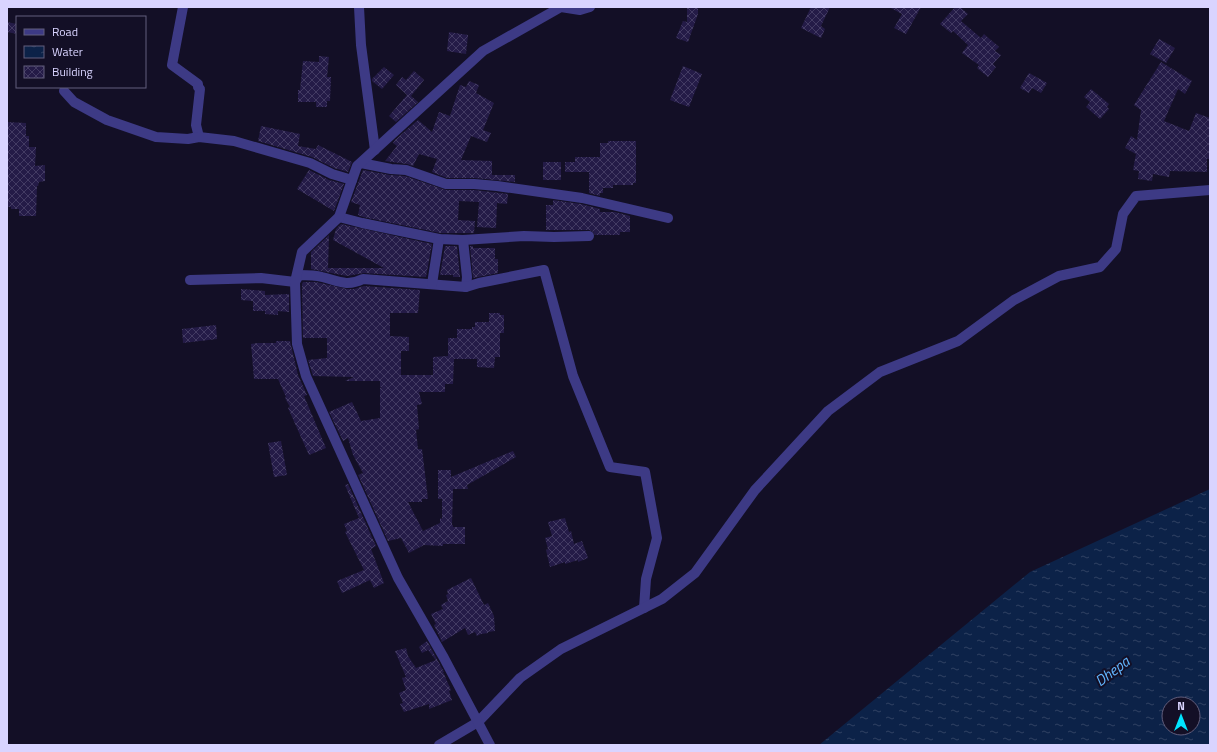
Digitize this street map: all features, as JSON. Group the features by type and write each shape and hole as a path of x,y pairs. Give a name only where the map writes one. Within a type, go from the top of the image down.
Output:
{"street":[{"path":"183,7 172,65 198,84 200,89 196,125 199,137"},
{"path":"359,7 361,45 375,150"},
{"path":"490,745 444,658 398,578 306,376 296,344 295,282 302,252 339,217 357,166 483,51 561,7 580,10 590,7"},
{"path":"64,91 74,102 107,120 156,137 188,139 199,137 234,141 310,163 332,174 352,180"},
{"path":"361,163 391,169 406,170 446,184 497,186 582,198 668,218"},
{"path":"439,745 478,722 520,678 561,649 662,599 695,573 760,484 828,411 880,372 958,341 1014,300 1059,276 1100,267 1116,249 1123,214 1136,196 1210,190"},
{"path":"339,217 439,239 463,240 524,236 589,236"},
{"path":"432,284 439,239"},
{"path":"463,240 467,277 466,287"},
{"path":"295,282 299,274 322,277 336,282 355,283 363,279 466,287 544,270 573,376 610,467 645,472 656,538 646,579 644,608"},
{"path":"190,280 261,278 295,282"}],"water":[{"name":"Dhepa","path":"1210,489 1210,745 819,745 1030,572"}],"building":[{"path":"687,7 698,7 698,14 688,42 676,38 683,21 687,22"},
{"path":"811,7 830,7 821,26 825,29 821,38 801,28"},
{"path":"889,7 921,7 906,34 894,28 902,14"},
{"path":"955,7 960,7 968,14 961,21 981,38 984,34 999,47 995,51 1001,55 993,64 996,67 988,77 977,68 979,65 962,53 968,45 953,31 951,33 940,24"},
{"path":"7,22 16,24 16,34 7,32"},
{"path":"449,32 468,35 466,54 447,51"},
{"path":"1159,39 1175,48 1166,63 1150,54"},
{"path":"319,56 329,57 327,77 331,77 330,101 327,101 327,107 316,107 316,102 298,102 298,90 300,90 303,61 319,62"},
{"path":"1161,62 1192,81 1185,94 1178,89 1164,121 1189,131 1196,113 1210,118 1210,159 1207,159 1207,172 1170,171 1169,177 1153,174 1152,181 1138,179 1139,171 1133,170 1136,154 1125,148 1131,136 1137,140 1141,110 1134,105"},
{"path":"683,66 702,74 689,107 670,100"},
{"path":"384,67 394,75 382,89 372,81 372,79"},
{"path":"414,71 424,80 411,96 418,102 396,122 389,116 407,95 396,85 402,77 406,80"},
{"path":"1029,73 1047,83 1041,93 1032,88 1029,93 1020,88"},
{"path":"469,81 479,85 476,93 494,103 483,130 491,133 487,142 471,136 461,160 492,161 492,175 515,175 515,182 475,178 447,178 432,172 437,159 419,154 413,166 385,161 397,146 393,143 395,140 418,120 432,132 439,112 450,116 460,85 466,87"},
{"path":"1091,89 1109,104 1107,107 1109,109 1100,119 1086,107 1090,102 1084,97"},
{"path":"7,122 26,123 26,136 29,136 29,147 36,147 35,166 45,165 45,181 39,182 37,186 36,216 19,216 19,209 11,209 11,207 7,207"},
{"path":"261,126 300,134 298,146 316,149 318,145 352,162 348,172 334,168 312,157 258,141"},
{"path":"608,141 636,141 636,183 633,183 633,185 613,185 613,188 603,188 603,193 600,193 600,196 589,193 589,172 565,172 565,162 575,162 575,157 600,157 600,143 608,143"},
{"path":"543,162 561,162 561,180 543,180"},
{"path":"309,170 329,180 344,184 334,211 297,189"},
{"path":"363,170 405,176 446,190 474,190 508,194 507,204 497,203 496,228 477,227 479,202 459,201 458,220 475,221 474,233 440,233 363,217 358,215 360,205 351,202"},
{"path":"553,200 581,204 600,209 600,212 615,212 630,216 630,232 620,232 620,235 595,235 589,230 546,230 546,205 553,205"},
{"path":"341,224 432,244 426,277 364,273 347,276 311,269 311,252 329,235 328,268 384,268 333,240 336,229"},
{"path":"445,246 457,246 460,277 453,277 453,275 440,275"},
{"path":"470,246 473,246 473,248 495,248 495,259 498,259 498,273 473,278"},
{"path":"303,282 316,282 347,289 354,289 364,286 420,290 418,313 390,313 390,336 409,337 409,351 401,351 401,375 433,375 433,357 448,356 448,338 457,338 457,329 472,329 472,327 475,327 475,322 489,322 489,313 500,313 500,315 504,315 504,333 500,333 500,357 495,357 494,368 477,367 477,359 454,359 453,384 445,384 445,392 419,392 422,404 417,405 419,429 416,430 418,449 422,449 428,499 422,499 422,502 408,502 423,531 440,523 440,518 442,519 442,499 438,499 438,470 451,470 451,477 513,451 516,457 467,485 468,489 453,489 452,525 453,527 465,527 465,544 443,544 443,546 424,545 409,553 401,538 388,541 358,475 363,473 353,455 348,438 343,441 329,412 352,402 361,421 380,418 380,388 382,388 380,387 380,381 345,381 354,377 313,376 308,360 327,358 327,338 303,338"},
{"path":"241,289 265,291 265,295 289,294 289,312 278,311 278,315 265,314 265,311 253,311 253,301 241,300"},
{"path":"216,325 217,339 183,343 182,329"},
{"path":"276,341 290,341 298,375 307,395 304,396 326,448 309,455 288,408 290,407 278,379 254,379 251,344 276,343"},
{"path":"281,441 287,475 274,477 268,443"},
{"path":"348,484 376,546 371,549 384,583 374,588 370,580 342,593 337,581 364,570 345,532 347,531 344,524 359,518 345,485"},
{"path":"565,518 569,532 571,531 574,544 582,541 588,558 578,562 578,560 565,564 565,562 550,567 545,538 552,536 548,522"},
{"path":"471,578 484,605 488,603 494,616 495,631 477,636 475,632 468,635 465,628 442,642 434,625 436,624 431,614 443,609 441,605 448,601 446,595 448,594 447,590"},
{"path":"427,641 444,672 451,690 449,691 452,700 429,709 429,704 404,712 400,704 403,703 399,693 406,690 402,678 406,677 395,651 406,648 408,656 416,668 436,660 428,650 422,653 419,647"}]}
